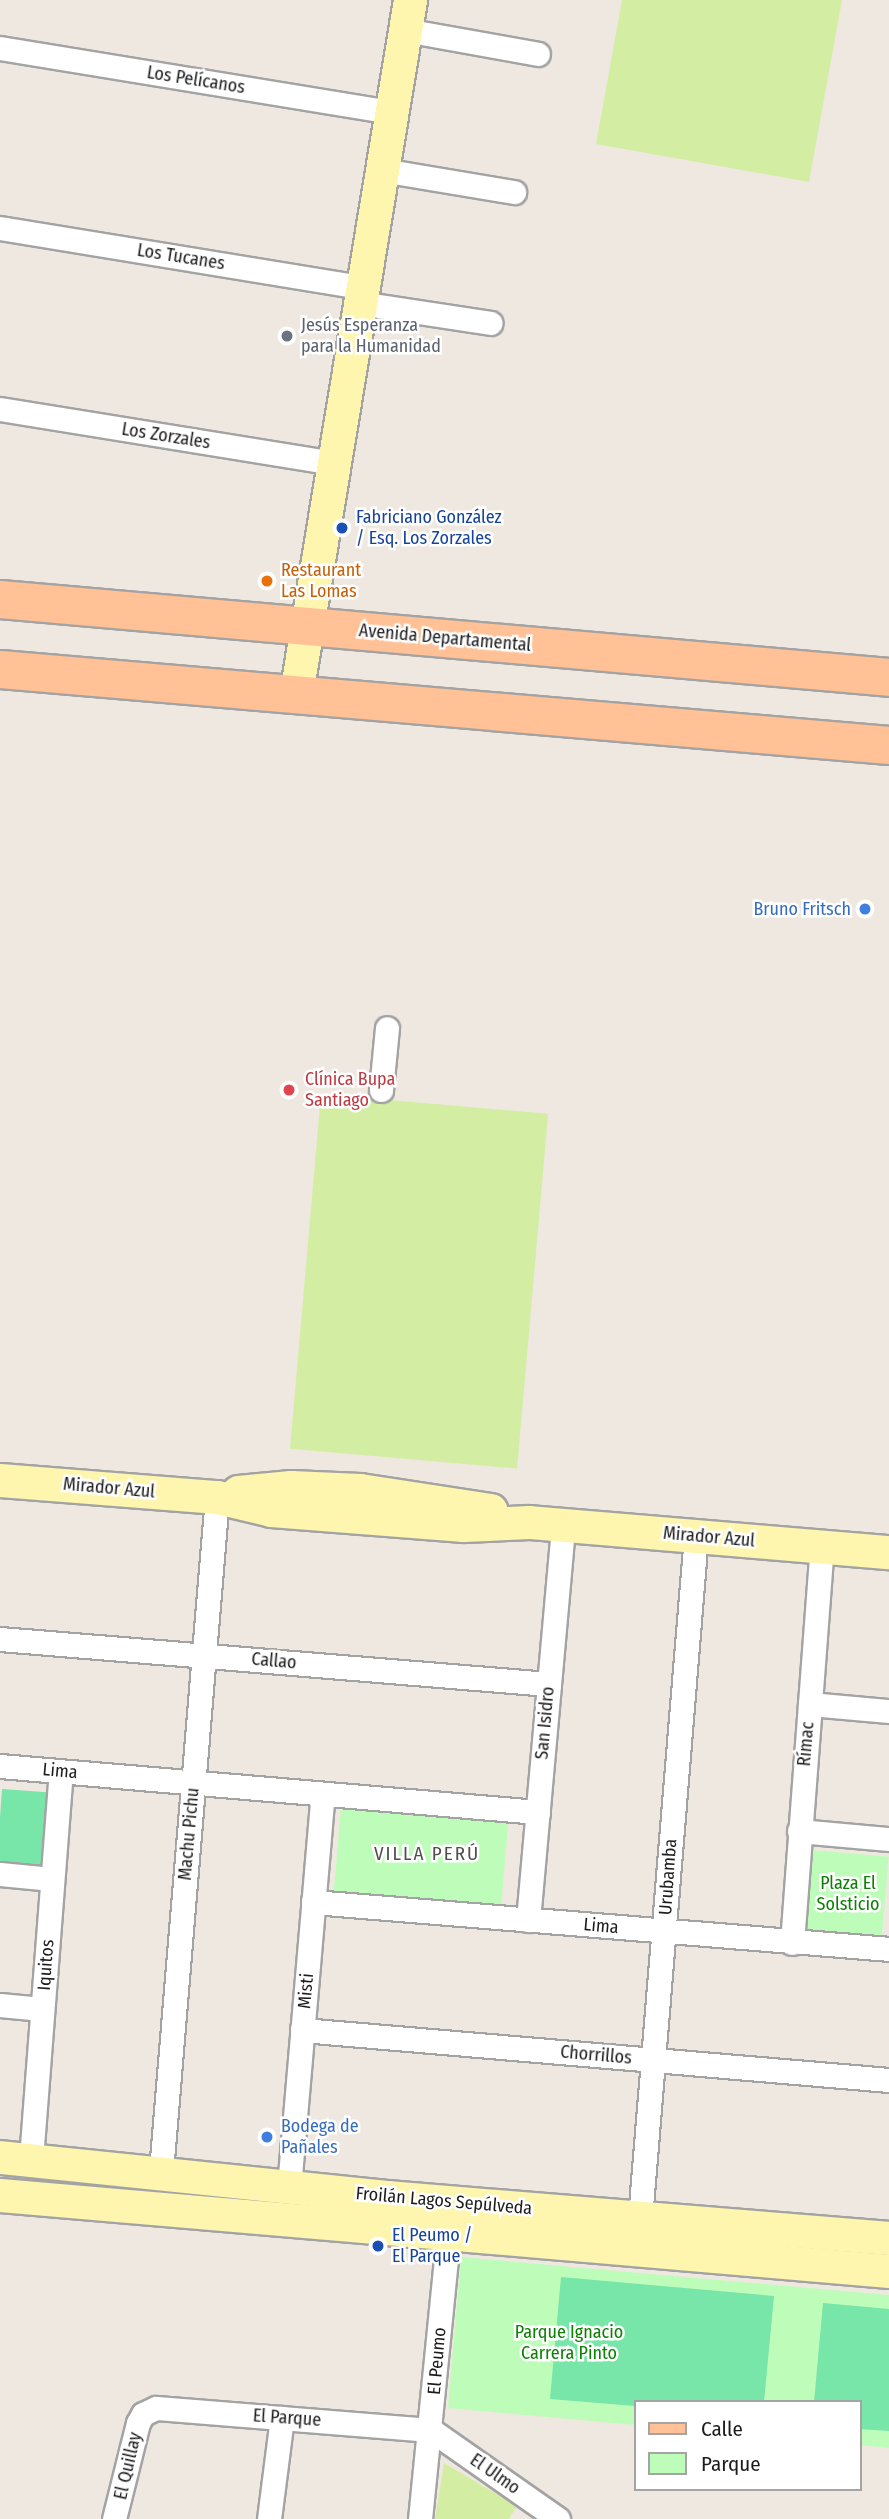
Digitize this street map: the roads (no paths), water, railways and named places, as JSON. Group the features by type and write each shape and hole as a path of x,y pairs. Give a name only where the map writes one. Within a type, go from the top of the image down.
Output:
{"main road":[{"name":"Avenida Departamental","path":"0,599 889,677"},
{"path":"0,669 889,745"}],"street":[{"path":"296,694 305,626 408,15 538,54"},
{"name":"Los Pelícanos","path":"0,48 392,112"},
{"path":"382,170 514,192"},
{"name":"Los Tucanes","path":"0,228 361,295 490,323"},
{"name":"Los Zorzales","path":"0,409 333,463"},
{"path":"381,1090 387,1027"},
{"name":"Mirador Azul","path":"0,1480 217,1497 271,1510 463,1525 529,1522 889,1552"},
{"name":"Machu Pichu","path":"154,2171 193,1783 217,1497"},
{"name":"San Isidro","path":"528,1920 562,1525"},
{"name":"Urubamba","path":"640,2218 696,1535"},
{"name":"Rímac","path":"792,1943 822,1546"},
{"name":"Callao","path":"0,1639 549,1684"},
{"path":"810,1704 889,1711"},
{"name":"Lima","path":"0,1766 538,1812"},
{"name":"Iquitos","path":"15,2158 42,2009 61,1771"},
{"name":"Misti","path":"289,2187 323,1794"},
{"path":"799,1831 889,1839"},
{"path":"0,1874 52,1879"},
{"name":"Lima","path":"313,1902 889,1949"},
{"path":"0,2006 42,2009"},
{"name":"Chorrillos","path":"302,2030 889,2080"},
{"name":"Froilán Lagos Sepúlveda","path":"15,2158 289,2187 640,2218 878,2254"},
{"path":"135,2206 154,2171"},
{"name":"Froilán Lagos Sepúlveda","path":"0,2195 448,2235 878,2254"},
{"name":"El Peumo","path":"420,2519 431,2430 451,2202"},
{"name":"El Parque","path":"143,2414 156,2408 431,2430"},
{"name":"El Quillay","path":"114,2519 143,2414"},
{"path":"269,2519 282,2418"},
{"name":"El Ulmo","path":"431,2430 558,2519"}],"place":[{"name":"Jesús Esperanza para la Humanidad","path":"287,336"},
{"name":"Fabriciano González / Esq. Los Zorzales","path":"342,528"},
{"name":"Restaurant Las Lomas","path":"267,581"},
{"name":"Bruno Fritsch","path":"865,909"},
{"name":"Clínica Bupa Santiago","path":"289,1090"},
{"name":"Bodega de Pañales","path":"267,2137"},
{"name":"El Peumo / El Parque","path":"378,2246"}],"district":[{"name":"VILLA PERÚ","path":"427,1854"}],"park label":[{"name":"Plaza El Solsticio","path":"848,1894"},
{"name":"Parque Ignacio Carrera Pinto","path":"569,2343"}]}
